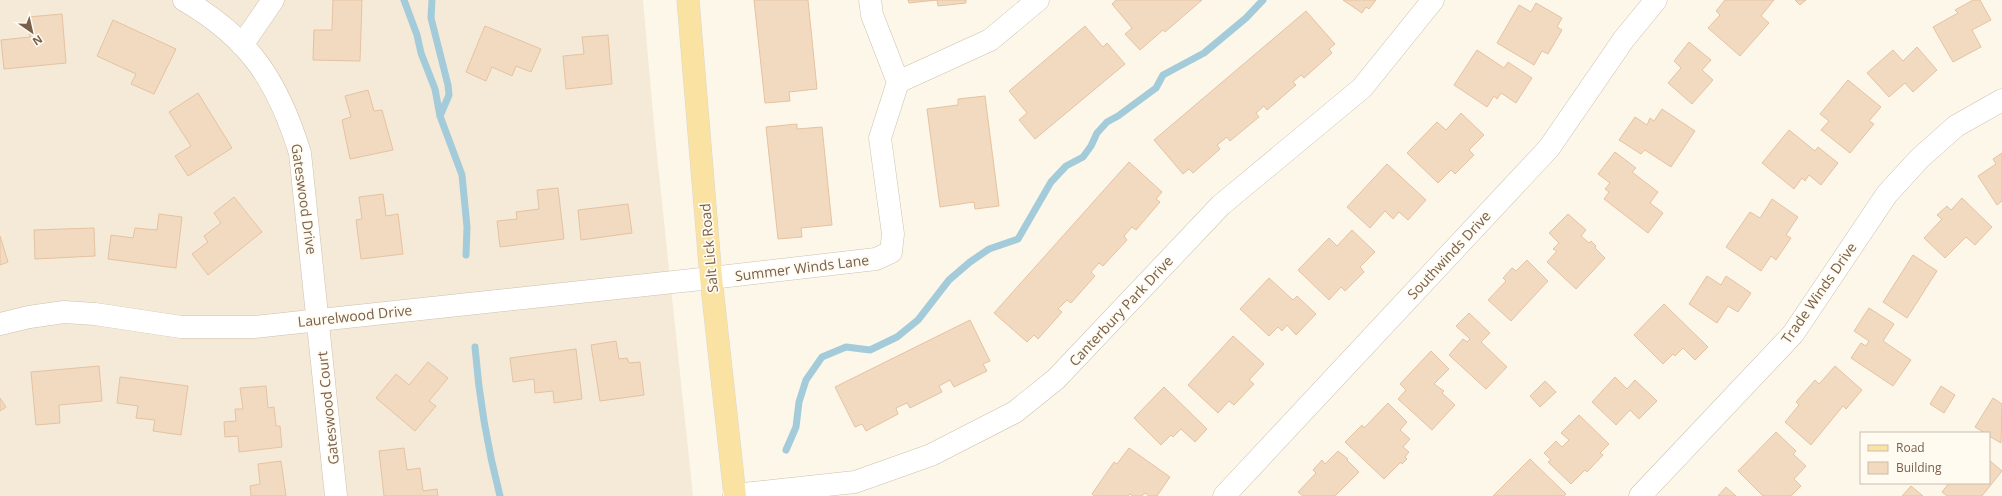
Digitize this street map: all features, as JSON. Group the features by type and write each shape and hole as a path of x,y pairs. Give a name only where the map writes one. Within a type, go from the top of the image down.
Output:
{"main road":[{"name":"Salt Lick Road","path":"688,0 711,278 735,495"}],"street":[{"path":"242,45 273,0"},
{"path":"870,0 872,15 898,82 990,40 1038,0"},
{"name":"Canterbury Park Drive","path":"735,495 855,482 931,456 1015,412 1056,379 1221,205 1362,88 1433,0"},
{"name":"Southwinds Drive","path":"1224,496 1550,148 1624,39 1656,0"},
{"name":"Gateswood Drive","path":"190,1 223,27 252,56 274,86 289,117 300,153 319,320"},
{"name":"Summer Winds Lane","path":"711,278 876,259 891,252 893,234 880,138 898,82"},
{"name":"Trade Winds Drive","path":"1640,496 1793,334 1886,194 1920,158 1956,126 2002,100"},
{"name":"Laurelwood Drive","path":"0,324 29,317 64,312 95,314 181,327 254,327 711,278"},
{"name":"Gateswood Court","path":"319,320 336,496"}],"shaded area":[{"path":"0,0 643,0 655,136 693,496 0,496"}],"building":[{"path":"333,0 362,0 360,61 313,60 314,30 332,30"},
{"path":"754,0 808,0 817,89 789,92 790,101 765,103"},
{"path":"908,0 937,0 909,3"},
{"path":"937,0 966,0 966,3 938,6"},
{"path":"1116,0 1202,0 1165,32 1163,30 1140,50 1125,34 1132,28 1112,4"},
{"path":"1343,0 1376,0 1369,9 1366,7 1362,13"},
{"path":"1725,0 1774,0 1761,16 1769,23 1740,56 1708,28 1720,15 1716,11"},
{"path":"1795,0 1806,0 1800,5"},
{"path":"1973,0 1980,0 1991,20 1972,30 1981,47 1953,62 1933,27 1958,13 1955,10"},
{"path":"1536,3 1562,18 1557,27 1562,30 1548,54 1542,51 1534,65 1497,43 1519,5 1531,12"},
{"path":"1306,11 1335,44 1329,49 1332,53 1304,78 1301,75 1293,82 1296,85 1267,110 1264,106 1256,113 1259,117 1230,141 1227,137 1217,145 1220,149 1193,173 1189,169 1183,174 1154,140"},
{"path":"62,14 66,63 4,69 1,40 30,37 28,17"},
{"path":"113,20 176,49 154,94 131,84 136,74 97,56"},
{"path":"485,26 541,49 531,72 516,66 512,76 492,67 486,81 466,72"},
{"path":"1085,26 1103,47 1107,43 1125,64 1035,139 1019,120 1027,113 1009,91"},
{"path":"608,35 612,84 566,89 563,56 584,54 582,37"},
{"path":"1689,42 1711,60 1702,70 1713,80 1692,104 1668,83 1681,68 1674,61"},
{"path":"1917,47 1937,70 1913,92 1905,83 1889,97 1867,73 1893,50 1903,61"},
{"path":"1477,50 1504,68 1508,62 1532,78 1516,103 1501,93 1497,99 1494,96 1487,107 1454,85"},
{"path":"1848,80 1881,107 1869,121 1874,124 1850,153 1821,130 1829,121 1820,114"},
{"path":"368,90 374,111 382,110 393,150 350,159 342,120 351,117 345,96"},
{"path":"198,93 232,148 188,176 175,156 191,146 169,112"},
{"path":"985,96 999,206 975,209 974,202 940,207 927,109 958,105 958,99"},
{"path":"1662,109 1695,131 1671,167 1645,150 1641,154 1619,140 1635,117 1647,125 1650,118 1654,121"},
{"path":"1461,113 1484,135 1469,150 1474,155 1455,174 1451,170 1438,183 1407,153 1437,122 1446,130"},
{"path":"797,124 797,129 822,127 832,225 801,228 802,237 778,239 766,127"},
{"path":"1789,130 1815,151 1818,147 1838,163 1821,185 1809,175 1805,181 1802,178 1794,189 1762,163"},
{"path":"1615,152 1636,168 1632,172 1658,192 1650,203 1663,213 1648,233 1604,199 1609,192 1605,189 1610,183 1598,174"},
{"path":"2002,153 2002,201 1997,205 1978,176 1996,164 1993,159"},
{"path":"1129,162 1162,192 1156,199 1160,202 1136,230 1132,227 1124,236 1127,240 1103,266 1099,263 1091,272 1095,276 1071,303 1067,300 1058,309 1062,312 1038,339 1034,335 1027,342 994,313"},
{"path":"1387,164 1426,200 1408,220 1399,212 1393,219 1385,211 1370,228 1347,207"},
{"path":"558,188 564,239 500,247 497,221 517,219 516,212 539,209 537,190"},
{"path":"383,194 386,216 398,214 403,254 361,259 356,220 362,219 359,197"},
{"path":"234,197 262,232 208,275 192,254 208,242 204,236 221,223 214,213"},
{"path":"1962,198 1992,227 1975,245 1966,237 1945,258 1924,238 1942,219 1937,215 1947,206 1951,210"},
{"path":"1772,199 1798,217 1786,235 1791,238 1776,260 1771,256 1761,271 1726,247 1750,212 1760,218"},
{"path":"628,204 632,233 581,240 578,210"},
{"path":"159,214 182,217 176,268 108,259 111,235 133,238 135,228 157,230"},
{"path":"1568,214 1586,230 1581,236 1589,243 1591,241 1596,246 1595,248 1605,258 1576,289 1547,262 1557,251 1553,249 1559,243 1549,233"},
{"path":"94,228 95,256 35,259 34,230"},
{"path":"1352,230 1375,252 1360,267 1364,272 1345,291 1341,287 1329,300 1298,270 1329,238 1337,246"},
{"path":"0,236 8,262 0,265"},
{"path":"1913,255 1937,271 1907,318 1883,302"},
{"path":"1527,260 1548,281 1511,321 1488,300 1506,281 1503,278 1512,268 1516,271"},
{"path":"1707,276 1721,285 1726,276 1751,293 1738,312 1728,306 1717,323 1689,304"},
{"path":"1269,278 1293,300 1297,296 1316,314 1296,335 1287,325 1282,331 1278,327 1269,336 1240,309"},
{"path":"1664,304 1708,347 1695,360 1683,348 1675,356 1673,354 1663,364 1634,335"},
{"path":"1869,308 1894,324 1883,341 1911,360 1893,386 1851,358 1861,343 1866,346 1869,341 1854,331"},
{"path":"1469,313 1490,333 1481,342 1507,367 1486,389 1449,355 1463,339 1467,342 1470,339 1456,326"},
{"path":"970,320 990,361 983,364 987,371 954,387 950,380 939,386 942,392 910,408 907,403 896,408 898,414 866,431 862,424 855,427 835,387"},
{"path":"1233,336 1264,364 1249,380 1254,384 1234,405 1229,401 1218,413 1188,385"},
{"path":"616,341 619,359 627,358 629,363 640,362 644,395 600,401 591,345"},
{"path":"576,349 582,399 554,403 553,391 535,393 534,379 513,382 510,358"},
{"path":"1431,351 1449,369 1434,384 1444,391 1442,393 1455,405 1432,430 1398,399 1406,390 1400,384"},
{"path":"428,362 448,378 429,401 436,406 415,431 376,398 396,374 409,385"},
{"path":"99,366 102,401 59,405 60,423 36,425 31,372"},
{"path":"1835,366 1862,390 1846,409 1843,406 1811,445 1785,422 1799,405 1796,402 1815,380 1819,384"},
{"path":"120,377 188,386 181,435 153,431 155,420 136,418 138,406 117,403"},
{"path":"1615,377 1627,389 1635,380 1657,401 1639,419 1630,410 1616,425 1592,402"},
{"path":"1545,381 1556,392 1540,407 1530,396"},
{"path":"266,386 268,408 274,407 276,426 280,426 282,447 239,452 238,436 225,437 224,422 236,421 235,409 243,409 240,388"},
{"path":"1941,386 1955,395 1944,413 1930,404"},
{"path":"1164,387 1207,429 1195,442 1181,429 1173,437 1171,435 1161,445 1134,418"},
{"path":"0,398 6,407 0,411"},
{"path":"1993,398 2002,404 2001,443 1990,437 1990,432 1983,432 1975,427"},
{"path":"1388,403 1407,422 1400,430 1410,439 1403,447 1409,452 1405,457 1407,459 1402,464 1401,462 1384,479 1345,442 1362,425 1364,428"},
{"path":"1579,415 1609,444 1600,453 1603,455 1587,472 1585,470 1571,484 1548,462 1551,460 1544,453 1556,441 1562,447 1569,440 1561,433"},
{"path":"1776,432 1796,451 1793,454 1806,466 1794,479 1801,486 1791,496 1763,496 1738,471"},
{"path":"404,448 407,470 420,468 423,491 437,489 438,496 384,496 379,451"},
{"path":"1129,448 1170,477 1157,496 1149,496 1145,493 1142,496 1133,496 1130,494 1128,496 1094,496 1092,494 1114,462 1117,464"},
{"path":"1338,451 1348,459 1347,460 1359,472 1335,496 1303,496 1298,492 1316,473 1313,470 1322,460 1325,464"},
{"path":"1530,459 1566,494 1564,496 1493,496"},
{"path":"281,461 286,496 251,496 250,486 260,484 258,464"},
{"path":"1990,461 2002,471 1982,496 1947,496 1942,492 1948,484 1990,484"},
{"path":"1911,486 1923,496 1902,496"},
{"path":"1726,487 1736,496 1718,496"}],"waterway":[{"path":"404,0 417,35 421,53 435,89 440,116 462,175 467,227 466,255"},
{"path":"432,0 431,18 448,85 449,95 440,116"},
{"path":"786,450 796,427 799,402 806,380 822,357 846,347 870,350 897,337 918,320 949,280 970,262 989,249 1018,239 1051,182 1066,166 1083,157 1091,146 1097,133 1107,122 1118,116 1156,88 1163,75 1204,53 1246,18 1263,0"},
{"path":"475,347 484,422 500,496"}]}
